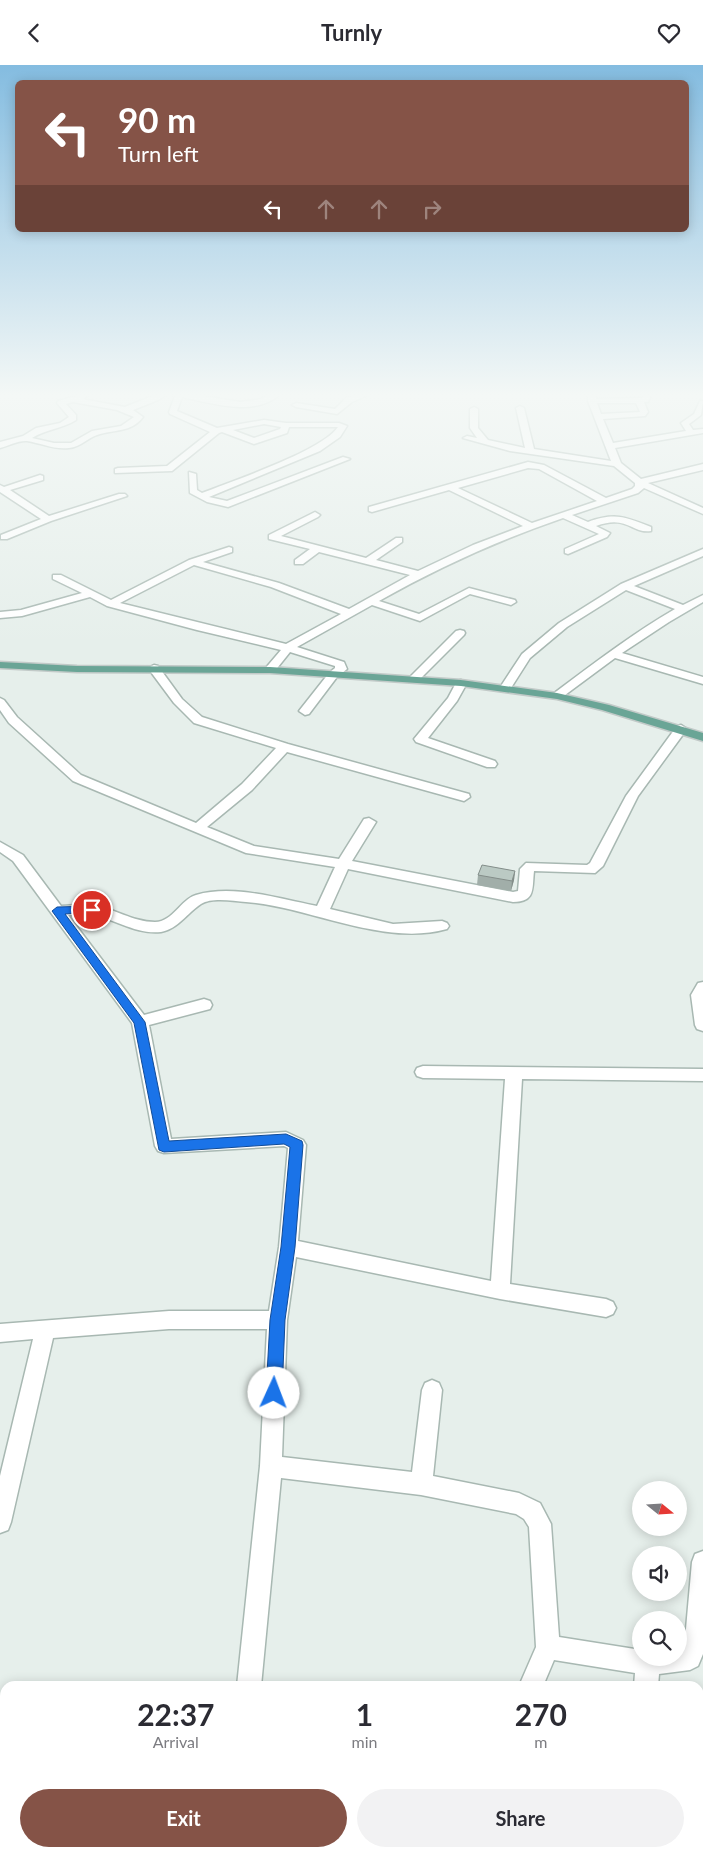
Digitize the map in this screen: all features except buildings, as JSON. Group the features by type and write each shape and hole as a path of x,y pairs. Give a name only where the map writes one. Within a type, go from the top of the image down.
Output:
{"main road":[{"path":"1,666 77,669 270,670 461,683 557,696 605,707 703,737"}],"street":[{"path":"192,477 193,491 218,503 228,504 300,477"},
{"path":"203,496 250,477"},
{"path":"372,509 488,477"},
{"path":"558,477 605,501"},
{"path":"632,477 639,482 703,511"},
{"path":"639,482 662,477"},
{"path":"1,489 40,478"},
{"path":"270,670 288,648 419,573 476,547 531,526 635,491 640,487 639,482"},
{"path":"452,487 531,526"},
{"path":"1,489 48,519"},
{"path":"4,537 48,519 122,496"},
{"path":"688,504 703,500"},
{"path":"315,515 272,537 419,573"},
{"path":"564,515 603,531 604,535 568,551"},
{"path":"590,525 611,517 618,517 648,529"},
{"path":"369,560 399,540"},
{"path":"111,604 193,562 229,549"},
{"path":"299,562 317,549"},
{"path":"505,689 526,656 563,625 625,586 703,551"},
{"path":"193,562 274,585 349,613"},
{"path":"57,577 111,604 201,628 288,648 340,664 341,669 333,675 305,711"},
{"path":"625,586 682,608"},
{"path":"370,601 420,619 469,591 511,602"},
{"path":"0,615 22,613 92,594"},
{"path":"557,696 614,654 682,608 703,597"},
{"path":"413,680 460,633"},
{"path":"614,654 703,681"},
{"path":"154,668 178,701 198,720 284,747 464,797"},
{"path":"461,683 453,699 420,739 491,764"},
{"path":"0,702 14,720 77,778 251,850 343,864 513,897 520,897 524,893 527,869 532,866 590,870 596,865 632,796 680,729"},
{"path":"198,828 248,787 284,747"},
{"path":"322,912 343,864 369,822"},
{"path":"0,846 18,858 140,1022 164,1146 286,1139 297,1145 288,1247 277,1320 271,1466 250,1681"},
{"path":"57,911 92,910 144,926 160,927 174,920 198,899 218,896 249,898 322,912 393,929 442,926"},
{"path":"703,987 699,995 703,1025"},
{"path":"140,1022 204,1005"},
{"path":"423,1072 703,1075"},
{"path":"500,1291 514,1073"},
{"path":"288,1247 500,1291 606,1308"},
{"path":"0,1333 169,1320 277,1320"},
{"path":"0,1522 45,1330"},
{"path":"421,1484 432,1390"},
{"path":"271,1466 421,1484 519,1504 532,1511 540,1524 548,1647 533,1681"},
{"path":"548,1647 646,1675 690,1658 700,1630 703,1562"}],"route":[{"path":"92,910 57,911 140,1022 164,1146 286,1139 297,1145 288,1247 277,1320 274,1393"}]}
